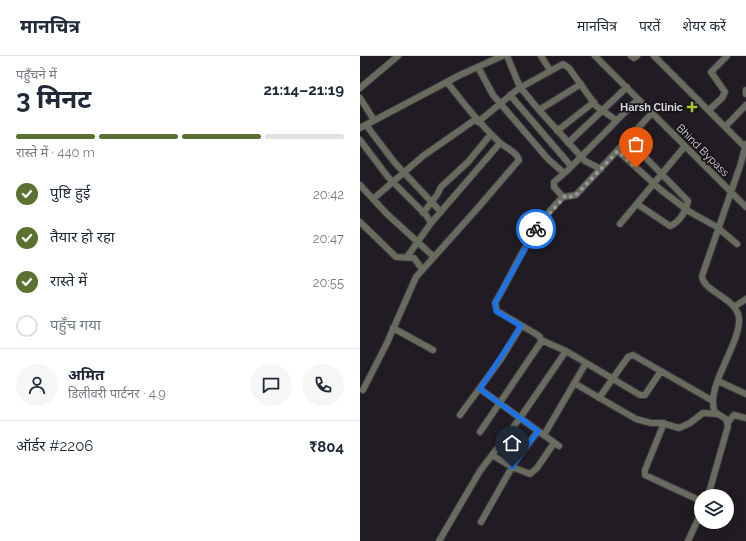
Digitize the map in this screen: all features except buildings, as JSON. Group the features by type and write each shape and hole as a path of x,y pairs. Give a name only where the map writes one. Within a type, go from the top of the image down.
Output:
{"street":[{"path":"360,88 398,56"},
{"path":"441,212 363,126 447,82 502,56"},
{"path":"507,56 520,87 539,110 588,164 601,169"},
{"path":"540,56 550,70"},
{"name":"Bhind Bypass","path":"595,56 745,205"},
{"path":"630,56 634,58 637,56"},
{"path":"654,56 745,146 743,167 730,191 703,270 702,280 734,307 739,316 738,327 718,381 713,401 714,409 717,414"},
{"path":"709,110 722,98 725,92 711,72 727,56"},
{"path":"373,199 423,156 501,104 520,87 550,70 565,64 602,111 616,120"},
{"path":"478,67 491,92 548,159 564,173"},
{"path":"363,390 394,328 414,281 422,269 518,162 518,157 516,154 490,134 447,82"},
{"path":"539,110 581,84"},
{"path":"568,143 627,87"},
{"path":"510,95 571,166"},
{"path":"360,98 374,120"},
{"path":"563,197 553,183 638,99"},
{"path":"557,131 594,102"},
{"path":"725,127 746,105"},
{"path":"652,114 576,195 563,197 535,230 495,303 496,311 536,334 541,340 566,351 642,395 647,392 662,370"},
{"path":"423,213 432,203 441,187 468,162 490,134"},
{"path":"360,140 392,183 423,213 431,223"},
{"path":"626,142 687,199 686,209 676,222 670,226 636,204"},
{"path":"407,257 431,223 500,143"},
{"path":"620,224 684,146"},
{"path":"618,151 653,184 686,209 717,228 737,244"},
{"path":"360,185 434,257"},
{"path":"360,222 398,258 407,257 417,260 422,269"},
{"path":"734,307 746,298"},
{"path":"460,415 480,389 521,326"},
{"path":"394,328 433,350"},
{"path":"480,432 541,340"},
{"path":"439,541 492,455 520,418 566,351"},
{"path":"599,398 630,355 639,357 713,401"},
{"path":"544,435 586,363"},
{"path":"718,381 746,394"},
{"path":"574,383 636,419 651,423 664,423 679,428 690,423 703,413 717,414 724,417 728,422 728,430 710,489"},
{"path":"480,389 557,445 532,474 527,474 512,467 492,455"},
{"path":"728,422 734,415 746,418"},
{"path":"664,423 645,470 645,475 694,498"},
{"path":"481,522 512,467 538,431"},
{"path":"688,541 694,528"}],"way so far":[{"path":"536,229 560,200 566,195 573,197 576,195 618,151 636,168"}],"place":[{"name":"Harsh Clinic","path":"692,107"}],"route":[{"path":"512,467 538,431 480,389 501,359 521,326 496,311 495,303 536,229"}]}
